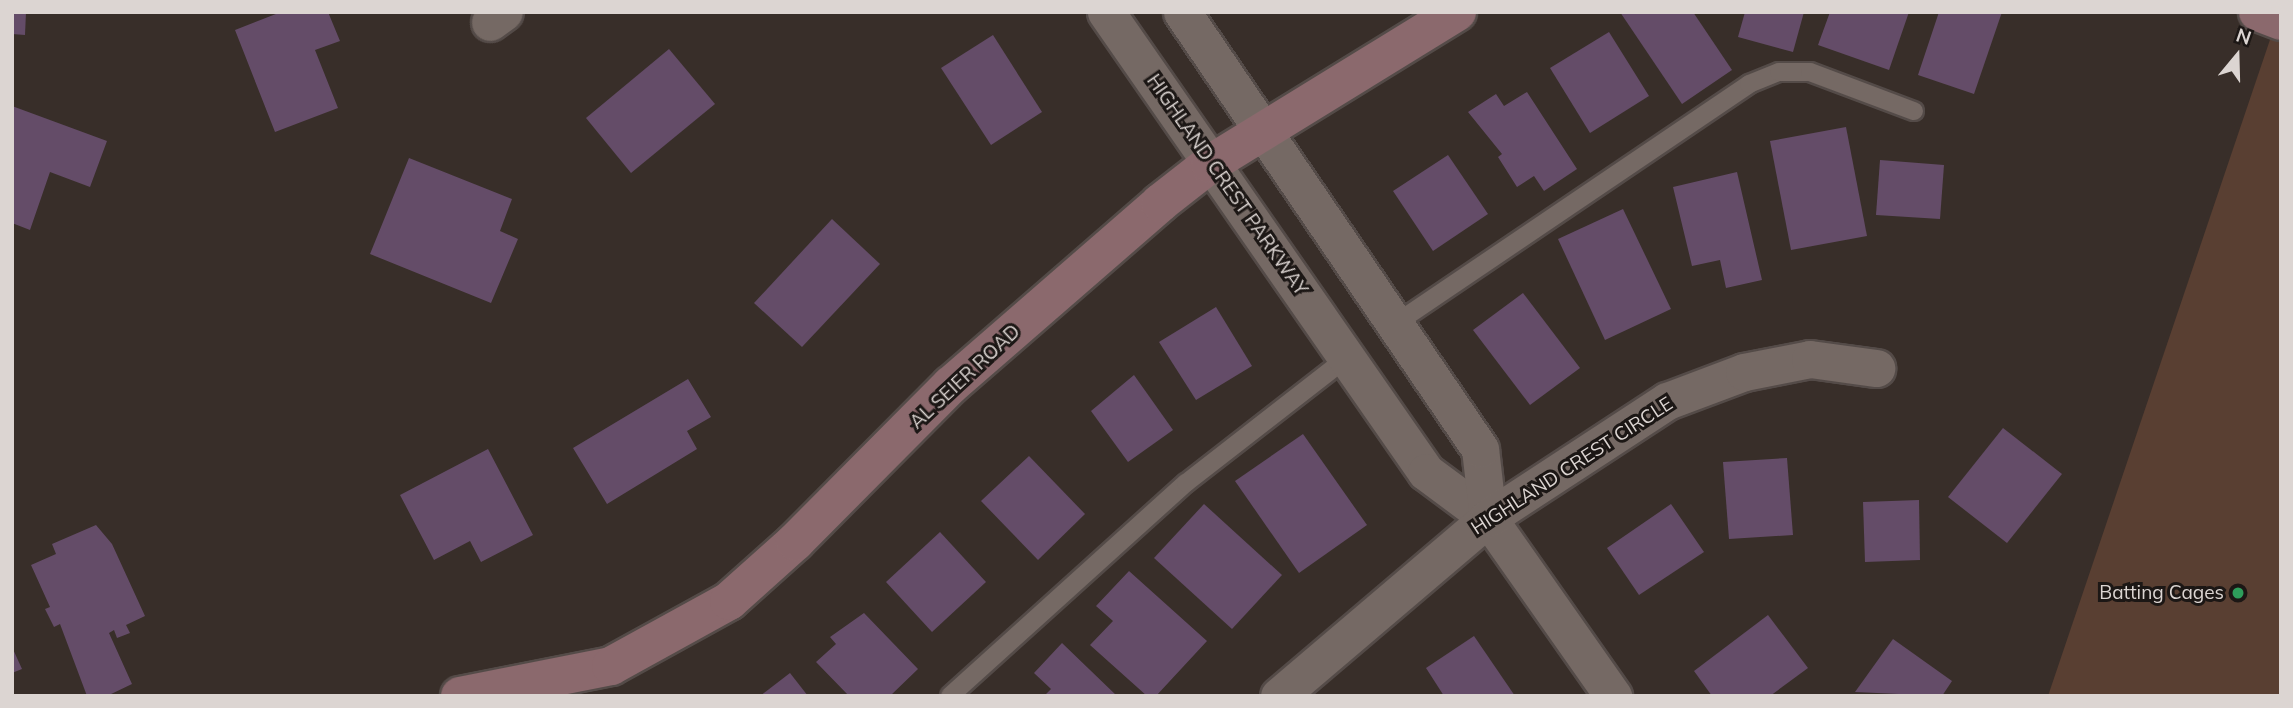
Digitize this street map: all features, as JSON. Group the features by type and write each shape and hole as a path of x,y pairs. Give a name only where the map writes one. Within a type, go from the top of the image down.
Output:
{"street":[{"name":"HIGHLAND CREST PARKWAY","path":"1106,12 1210,164 1349,356 1426,472 1488,518 1613,696"},
{"name":"HIGHLAND CREST PARKWAY","path":"1182,12 1480,449 1488,518"},
{"name":"AL SEIER ROAD","path":"460,696 611,666 729,601 795,542 951,385 1160,203 1210,164 1457,12"},
{"path":"2258,12 2281,21"},
{"path":"1349,356 1395,324"},
{"name":"HIGHLAND CREST CIRCLE","path":"1279,696 1488,518 1667,401 1744,372 1810,359 1876,368"}],"lane":[{"path":"1395,324 1749,84 1779,72 1810,72 1914,111"},
{"path":"950,696 1186,483 1349,356"}],"shaded area":[{"path":"2277,19 2281,21 2281,696 2048,696"}],"building":[{"path":"12,12 26,12 25,35 12,34"},
{"path":"281,12 328,12 340,41 315,50 338,108 275,132 235,30"},
{"path":"1620,12 1693,12 1732,70 1682,104"},
{"path":"1745,12 1804,12 1793,52 1738,37"},
{"path":"1830,12 1909,12 1889,70 1818,45"},
{"path":"1939,12 2002,12 1974,94 1918,75"},
{"path":"1609,32 1649,96 1590,133 1550,68"},
{"path":"993,35 1042,112 991,145 941,68"},
{"path":"669,49 715,104 631,173 586,118"},
{"path":"1527,92 1577,169 1544,191 1534,176 1517,187 1498,157 1502,154 1468,112 1496,94 1504,106"},
{"path":"12,106 107,141 90,187 50,172 30,230 12,223"},
{"path":"1846,127 1867,236 1791,250 1770,141"},
{"path":"1448,155 1488,214 1433,251 1393,191"},
{"path":"409,158 512,199 500,231 518,239 491,303 370,254"},
{"path":"1880,160 1944,165 1940,219 1876,215"},
{"path":"1737,172 1762,280 1726,288 1720,260 1692,266 1673,187"},
{"path":"1623,209 1671,309 1605,340 1558,239"},
{"path":"832,219 880,264 802,347 754,303"},
{"path":"1523,293 1580,368 1530,405 1473,330"},
{"path":"1216,307 1252,366 1196,400 1159,342"},
{"path":"1134,375 1173,430 1128,462 1091,411"},
{"path":"688,379 711,417 687,431 697,449 607,504 573,448"},
{"path":"2003,428 2062,474 2007,543 1948,497"},
{"path":"1303,434 1367,525 1299,573 1235,481"},
{"path":"488,449 533,535 481,562 470,541 434,560 400,495"},
{"path":"1029,456 1085,514 1038,560 981,501"},
{"path":"1787,458 1793,535 1729,539 1723,462"},
{"path":"1919,500 1920,560 1865,562 1863,502"},
{"path":"1204,504 1282,575 1232,629 1154,558"},
{"path":"1671,504 1704,552 1639,595 1607,548"},
{"path":"96,525 112,544 145,616 126,625 130,633 117,638 114,630 109,633 132,684 107,696 87,696 60,624 54,627 45,609 50,607 31,565 56,554 52,544"},
{"path":"940,532 986,582 932,632 886,582"},
{"path":"1129,571 1207,641 1156,696 1147,696 1090,645 1113,621 1096,606"},
{"path":"864,613 918,669 890,696 849,696 816,662 836,644 830,637"},
{"path":"1768,615 1808,668 1770,696 1712,696 1694,671"},
{"path":"1474,636 1515,696 1444,696 1426,668"},
{"path":"1893,639 1952,681 1942,696 1855,692"},
{"path":"1062,643 1117,696 1044,696 1051,689 1034,673"},
{"path":"12,647 22,669 12,673"},
{"path":"790,673 808,696 760,696"}],"place":[{"name":"Batting Cages","path":"2238,593"}]}
